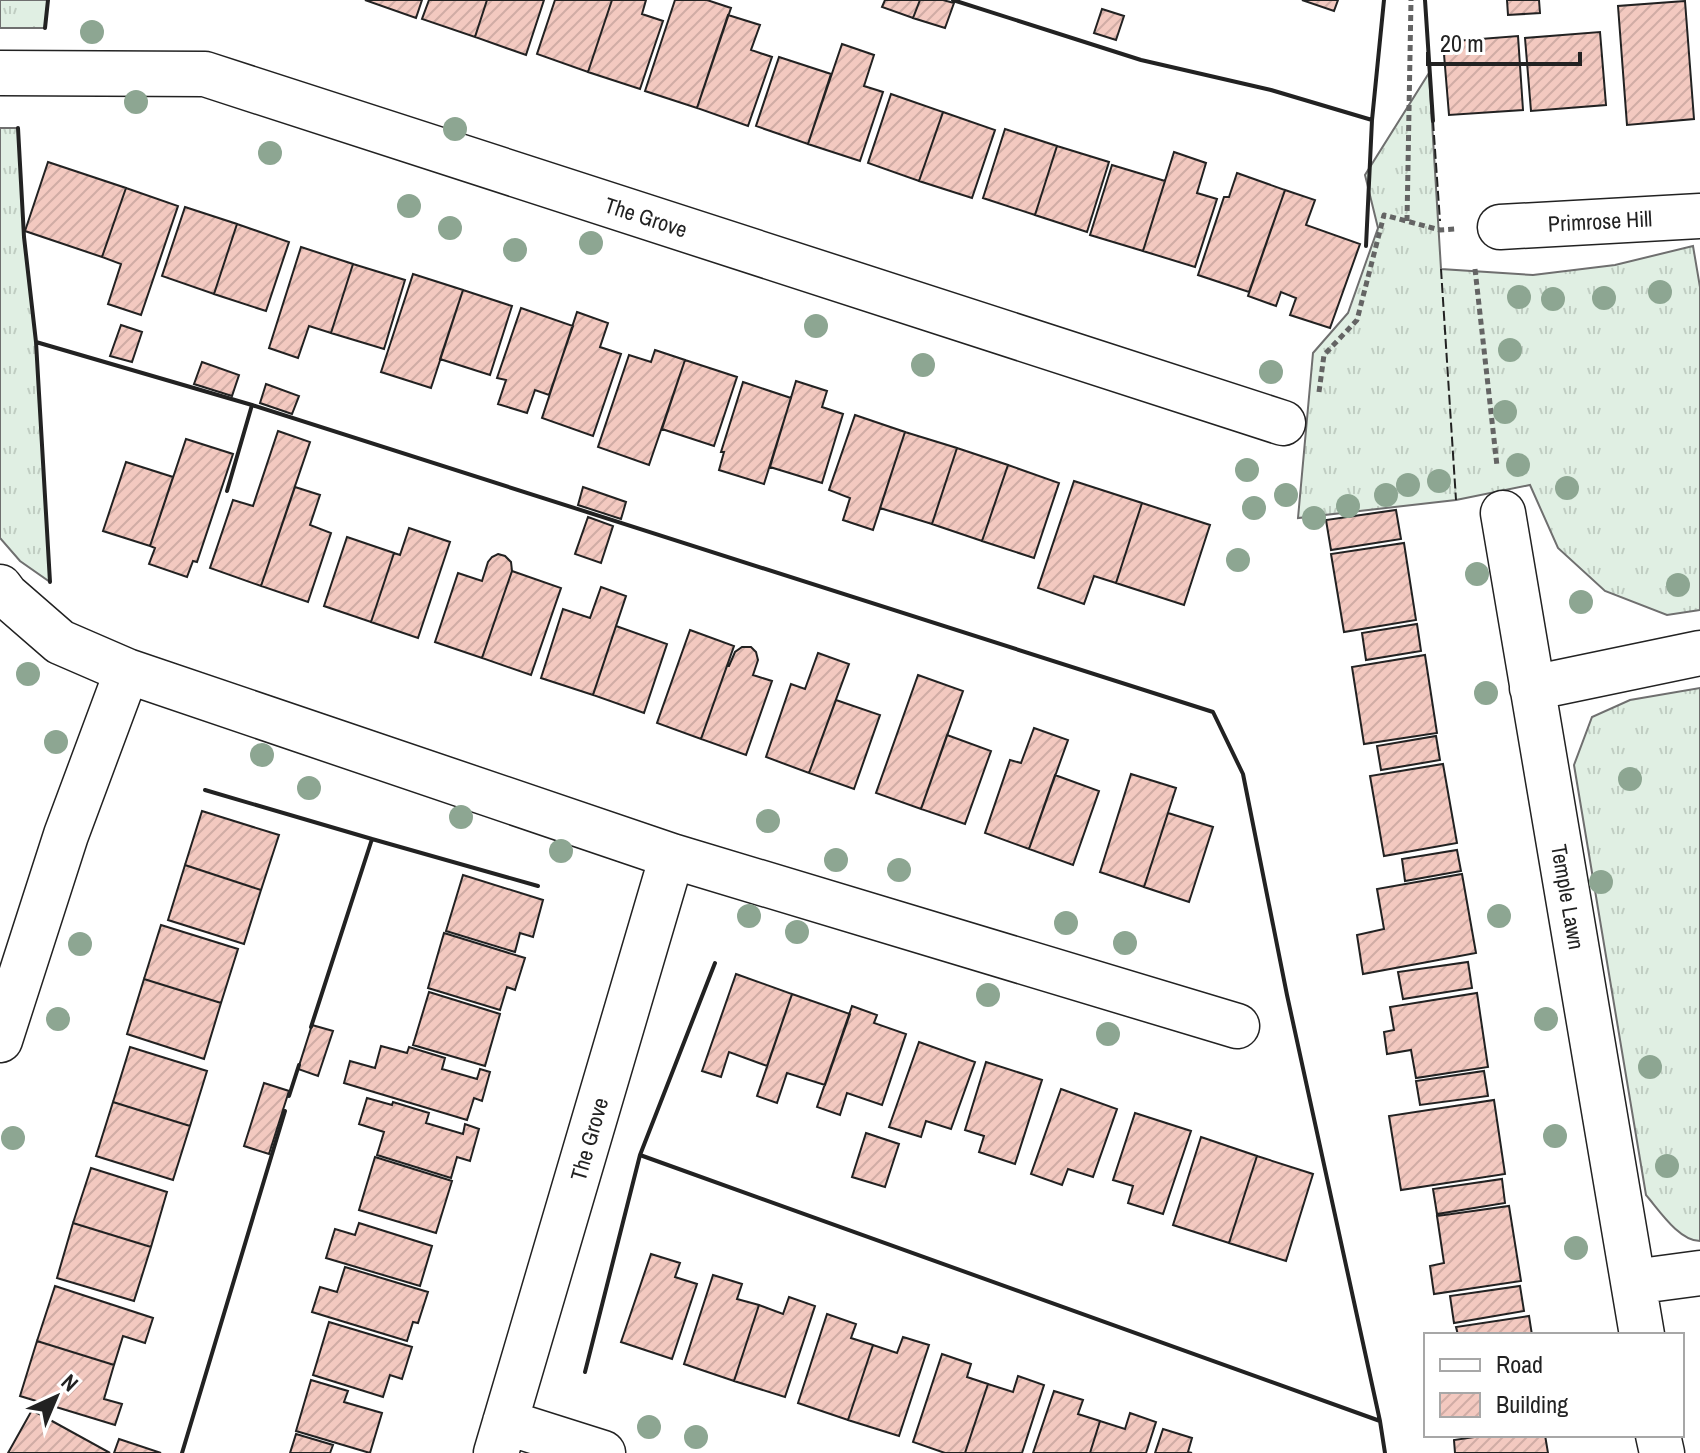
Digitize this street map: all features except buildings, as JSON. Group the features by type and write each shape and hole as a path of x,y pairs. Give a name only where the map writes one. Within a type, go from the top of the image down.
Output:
{"street":[{"name":"The Grove","path":"0,73 205,74 1283,423"},
{"name":"Primrose Hill","path":"1487,243 1700,216"},
{"name":"Temple Lawn","path":"1503,513 1642,1333"},
{"path":"0,587 60,642 127,671 672,856 1237,1026"},
{"path":"1532,688 1700,653"},
{"path":"0,1040 66,835 127,671"},
{"name":"The Grove","path":"603,1453 500,1438 672,856"},
{"path":"1633,1282 1700,1273"}],"path":[{"path":"1283,423 1315,417 1324,355 1357,320 1384,215 1407,221 1411,0"},
{"path":"1487,243 1503,513"}],"green space":[{"path":"0,0 48,0 45,28 0,28"},
{"path":"1429,73 1441,269 1533,275 1615,265 1693,246 1700,287 1700,610 1667,615 1605,591 1558,548 1530,485 1456,500 1298,518 1313,353 1348,313 1378,228 1365,175"},
{"path":"0,128 18,128 24,237 36,342 50,582 20,561 0,538"},
{"path":"1700,688 1700,1241 1692,1240 1677,1230 1646,1195 1574,765 1592,717 1630,700"}],"fence":[{"path":"1433,121 1440,221"},
{"path":"1441,269 1456,500"}],"wall":[{"path":"45,28 48,0"},
{"path":"953,0 1141,60 1271,90 1372,120 1366,246"},
{"path":"1372,120 1384,0"},
{"path":"1425,0 1433,121"},
{"path":"18,128 24,237 36,342 252,405 1213,712 1243,774 1287,995 1380,1421"},
{"path":"36,342 50,582"},
{"path":"227,491 252,405"},
{"path":"205,790 372,839 311,1027"},
{"path":"372,839 538,886"},
{"path":"715,963 640,1155 1380,1421 1385,1453"},
{"path":"289,1096 299,1065"},
{"path":"182,1453 285,1111"},
{"path":"585,1372 640,1155"}]}
